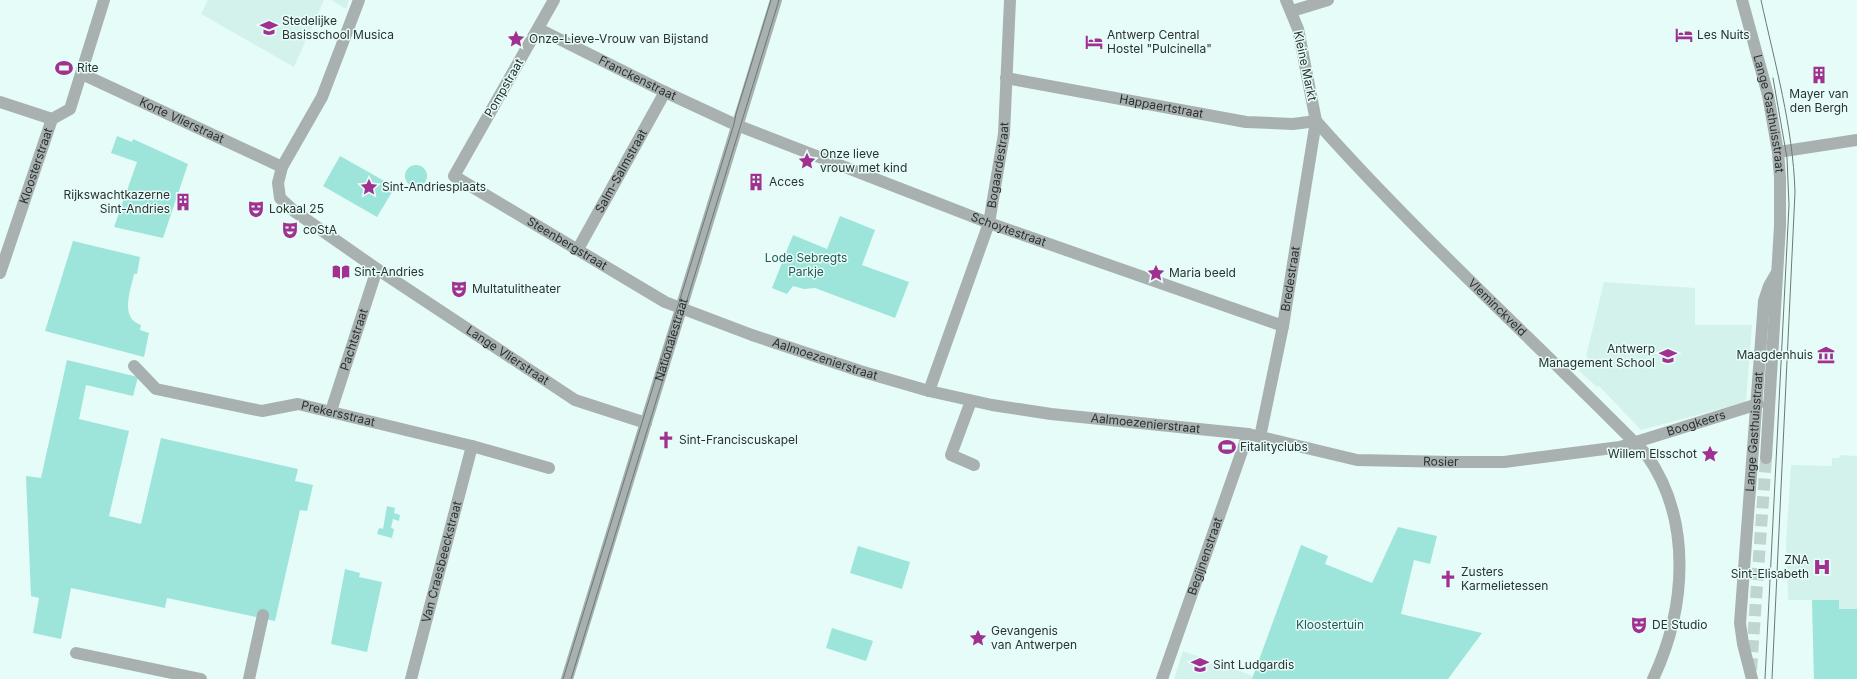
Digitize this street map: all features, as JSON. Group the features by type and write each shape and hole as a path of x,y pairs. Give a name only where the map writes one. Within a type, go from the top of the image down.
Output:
{"street":[{"name":"Kloosterstraat","path":"0,273 52,119 70,109 104,0"},
{"path":"359,0 322,97 282,167 279,175 278,191 280,198 285,204 377,269"},
{"name":"Pompstraat","path":"454,176 554,0"},
{"name":"Nationalestraat","path":"567,679 776,0"},
{"name":"Bogaardestraat","path":"929,391 989,223 1004,134 1010,0"},
{"name":"Kleine Markt","path":"1286,0 1292,11 1298,29 1316,121"},
{"path":"1292,11 1328,0"},
{"name":"Lange Gasthuisstraat","path":"1742,0 1768,95 1778,152 1781,198 1777,271 1768,286 1764,301 1758,404 1740,623 1742,644 1752,679"},
{"name":"Franckenstraat","path":"538,29 665,92 738,125"},
{"name":"Korte Vlierstraat","path":"82,74 282,167"},
{"name":"Happaertstraat","path":"1006,78 1246,122 1293,124 1316,121"},
{"name":"Salm-Salmstraat","path":"578,249 665,92"},
{"path":"0,102 52,119"},
{"name":"Bredestraat","path":"1260,437 1283,326 1316,121"},
{"name":"Vleminckveld","path":"1316,121 1341,149 1449,260 1646,454 1657,469 1666,487 1672,506 1678,536 1680,562 1679,589 1668,639 1653,679"},
{"name":"Schoytestraat","path":"738,125 989,223 1283,326"},
{"path":"1778,152 1857,140"},
{"name":"Steenbergstraat","path":"454,176 578,249 664,302 682,308"},
{"name":"Pachtstraat","path":"331,411 377,269"},
{"name":"Lange Vlierstraat","path":"377,269 575,400 646,423"},
{"path":"1766,458 1777,271"},
{"name":"Aalmoezenierstraat","path":"682,308 752,335 846,366 929,391 971,401 1051,414 1248,434"},
{"name":"Prekersstraat","path":"134,366 156,389 262,412 298,404 472,446 550,468"},
{"path":"971,401 951,456 974,465"},
{"name":"Boogkeers","path":"1634,442 1758,404"},
{"name":"Rosier","path":"1248,434 1357,460 1451,462 1504,462 1620,447 1634,442"},
{"name":"Begijnenstraat","path":"1162,679 1248,434"},
{"name":"Van Craesbeeckstraat","path":"411,679 472,446"},
{"path":"249,679 263,615"},
{"path":"76,653 201,679"}],"shaded area":[{"name":"Stedelijke Basisschool Musica","path":"208,0 324,0 294,67 201,14"},
{"name":"Stedelijke Basisschool Musica","path":"331,0 349,0 346,9"},
{"name":"Antwerp Management School","path":"1604,282 1695,288 1695,325 1752,325 1746,402 1641,430 1599,386 1597,387 1579,371 1588,357 1586,356"},
{"name":"ZNA Sint-Elisabeth","path":"1840,455 1857,456 1857,679 1814,679 1812,600 1788,600 1786,544 1791,465 1832,466 1832,458 1839,458"},
{"name":"Sint Ludgardis","path":"1183,651 1253,676 1252,679 1174,679"}],"green space":[{"path":"117,136 132,142 133,139 188,164 163,238 114,227 137,162 111,153"},
{"path":"340,156 395,187 377,217 323,186"},
{"path":"416,165 420,166 426,172 426,180 420,186 416,187 412,186 406,180 405,176 406,172 412,166"},
{"name":"Lode Sebregts Parkje","path":"840,216 875,230 862,265 909,282 895,318 815,288 804,289 793,286 787,294 772,288 793,235 827,249"},
{"path":"73,241 140,257 137,274 134,274 129,295 128,310 134,321 141,325 140,330 149,333 144,357 45,331"},
{"path":"67,360 138,377 133,396 86,385 79,419 129,431 109,516 141,524 161,438 298,469 295,481 313,485 307,511 300,510 275,621 167,598 165,608 71,588 61,639 33,633 39,598 31,596 26,476 41,478"},
{"path":"387,506 395,508 394,513 400,515 399,521 393,519 391,528 394,529 392,538 377,534 379,528 383,529"},
{"name":"Kloostertuin","path":"1398,527 1437,536 1430,564 1414,560 1401,614 1482,633 1448,679 1252,679 1301,545 1328,556 1325,564 1372,583"},
{"path":"858,546 910,562 902,589 850,573"},
{"path":"345,569 360,573 359,577 382,582 367,652 331,644"},
{"path":"1812,600 1839,600 1839,609 1857,609 1857,679 1814,679"},
{"path":"832,628 873,641 866,661 826,648"}],"tunnel":[{"path":"1751,670 1766,458"}],"tram line":[{"path":"563,679 771,0"},
{"path":"571,679 779,0"},
{"path":"1761,0 1787,120 1794,168 1795,192 1772,679"},
{"path":"1765,679 1789,205 1787,158 1773,78"}],"place":[{"name":"Stedelijke Basisschool Musica","path":"269,28"},
{"name":"Les Nuits","path":"1684,35"},
{"name":"Onze-Lieve-Vrouw van Bijstand","path":"516,39"},
{"name":"Antwerp Central Hostel \"Pulcinella\"","path":"1094,42"},
{"name":"Rite","path":"64,68"},
{"name":"Mayer van den Bergh","path":"1819,75"},
{"name":"Onze lieve vrouw met kind","path":"807,161"},
{"name":"Acces","path":"756,182"},
{"name":"Sint-Andriesplaats","path":"369,187"},
{"name":"Rijkswachtkazerne Sint-Andries","path":"183,202"},
{"name":"Lokaal 25","path":"256,209"},
{"name":"coStA","path":"290,230"},
{"name":"Sint-Andries","path":"341,272"},
{"name":"Maria beeld","path":"1156,273"},
{"name":"Multatulitheater","path":"459,289"},
{"name":"Maagdenhuis","path":"1826,355"},
{"name":"Antwerp Management School","path":"1668,356"},
{"name":"Sint-Franciscuskapel","path":"666,440"},
{"name":"Fitalityclubs","path":"1227,447"},
{"name":"Willem Elsschot","path":"1710,454"},
{"name":"ZNA Sint-Elisabeth","path":"1822,567"},
{"name":"Zusters Karmelietessen","path":"1448,579"},
{"name":"DE Studio","path":"1639,625"},
{"name":"Gevangenis van Antwerpen","path":"978,638"},
{"name":"Sint Ludgardis","path":"1200,665"}]}
